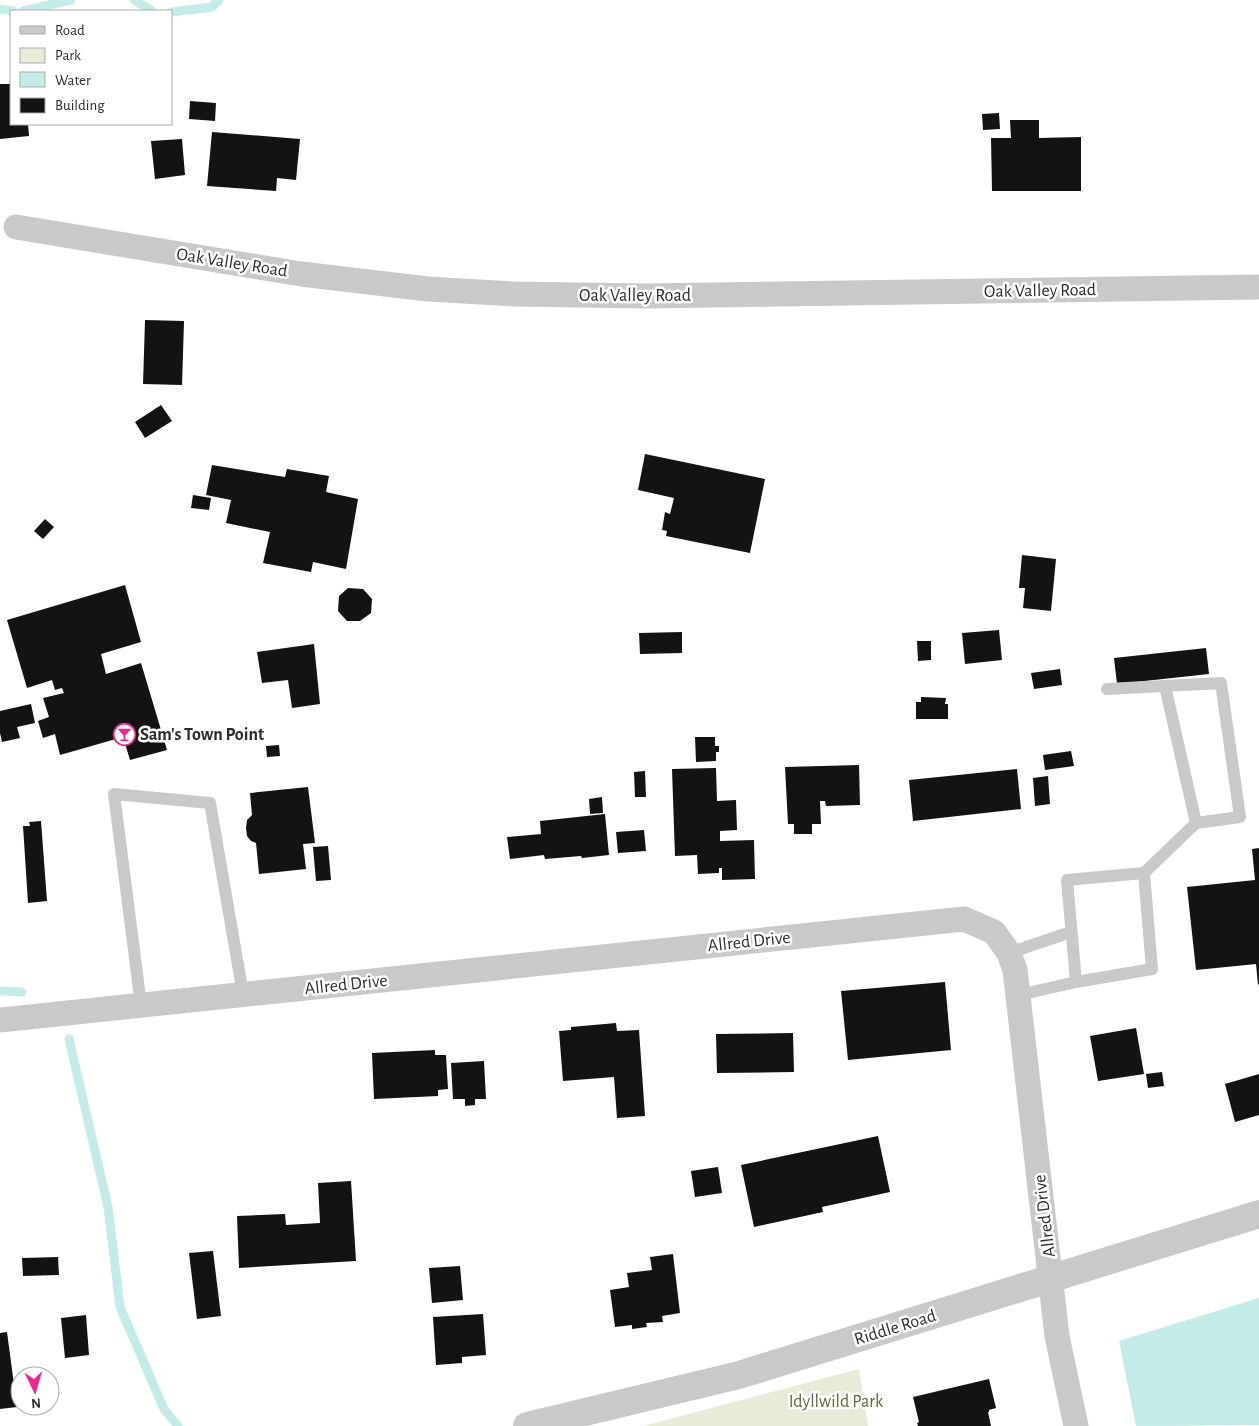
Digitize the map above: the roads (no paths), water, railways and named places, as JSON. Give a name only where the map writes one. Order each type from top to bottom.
[{"type":"street","name":"Oak Valley Road","points":[[16,227],[301,274],[428,289],[513,294],[644,296],[1259,287]]},
{"type":"street","name":"Allred Drive","points":[[0,1020],[964,919],[994,932],[1009,953],[1015,970],[1057,1336],[1076,1426]]},
{"type":"street","name":"Riddle Road","points":[[527,1426],[739,1375],[1259,1214]]},
{"type":"lane","points":[[1076,982],[1067,880],[1144,873],[1196,823],[1240,817],[1221,683],[1107,689]]},
{"type":"lane","points":[[1165,686],[1196,823]]},
{"type":"lane","points":[[140,1005],[114,794],[210,803],[243,994]]},
{"type":"lane","points":[[1019,995],[1076,982],[1152,969],[1144,873]]},
{"type":"lane","points":[[1009,953],[1071,932]]},
{"type":"water","points":[[1259,1298],[1259,1425],[1136,1426],[1119,1341]]},
{"type":"waterway","points":[[27,10],[71,0]]},
{"type":"waterway","points":[[134,0],[150,10]]},
{"type":"waterway","points":[[172,12],[212,7],[219,0]]},
{"type":"waterway","points":[[0,9],[10,11]]},
{"type":"waterway","points":[[0,991],[22,992]]},
{"type":"waterway","points":[[69,1039],[108,1207],[120,1307],[164,1409],[178,1426]]},
{"type":"place","name":"Sam's Town Point","points":[[124,734]]},
{"type":"park label","name":"Idyllwild Park","points":[[836,1401]]}]
